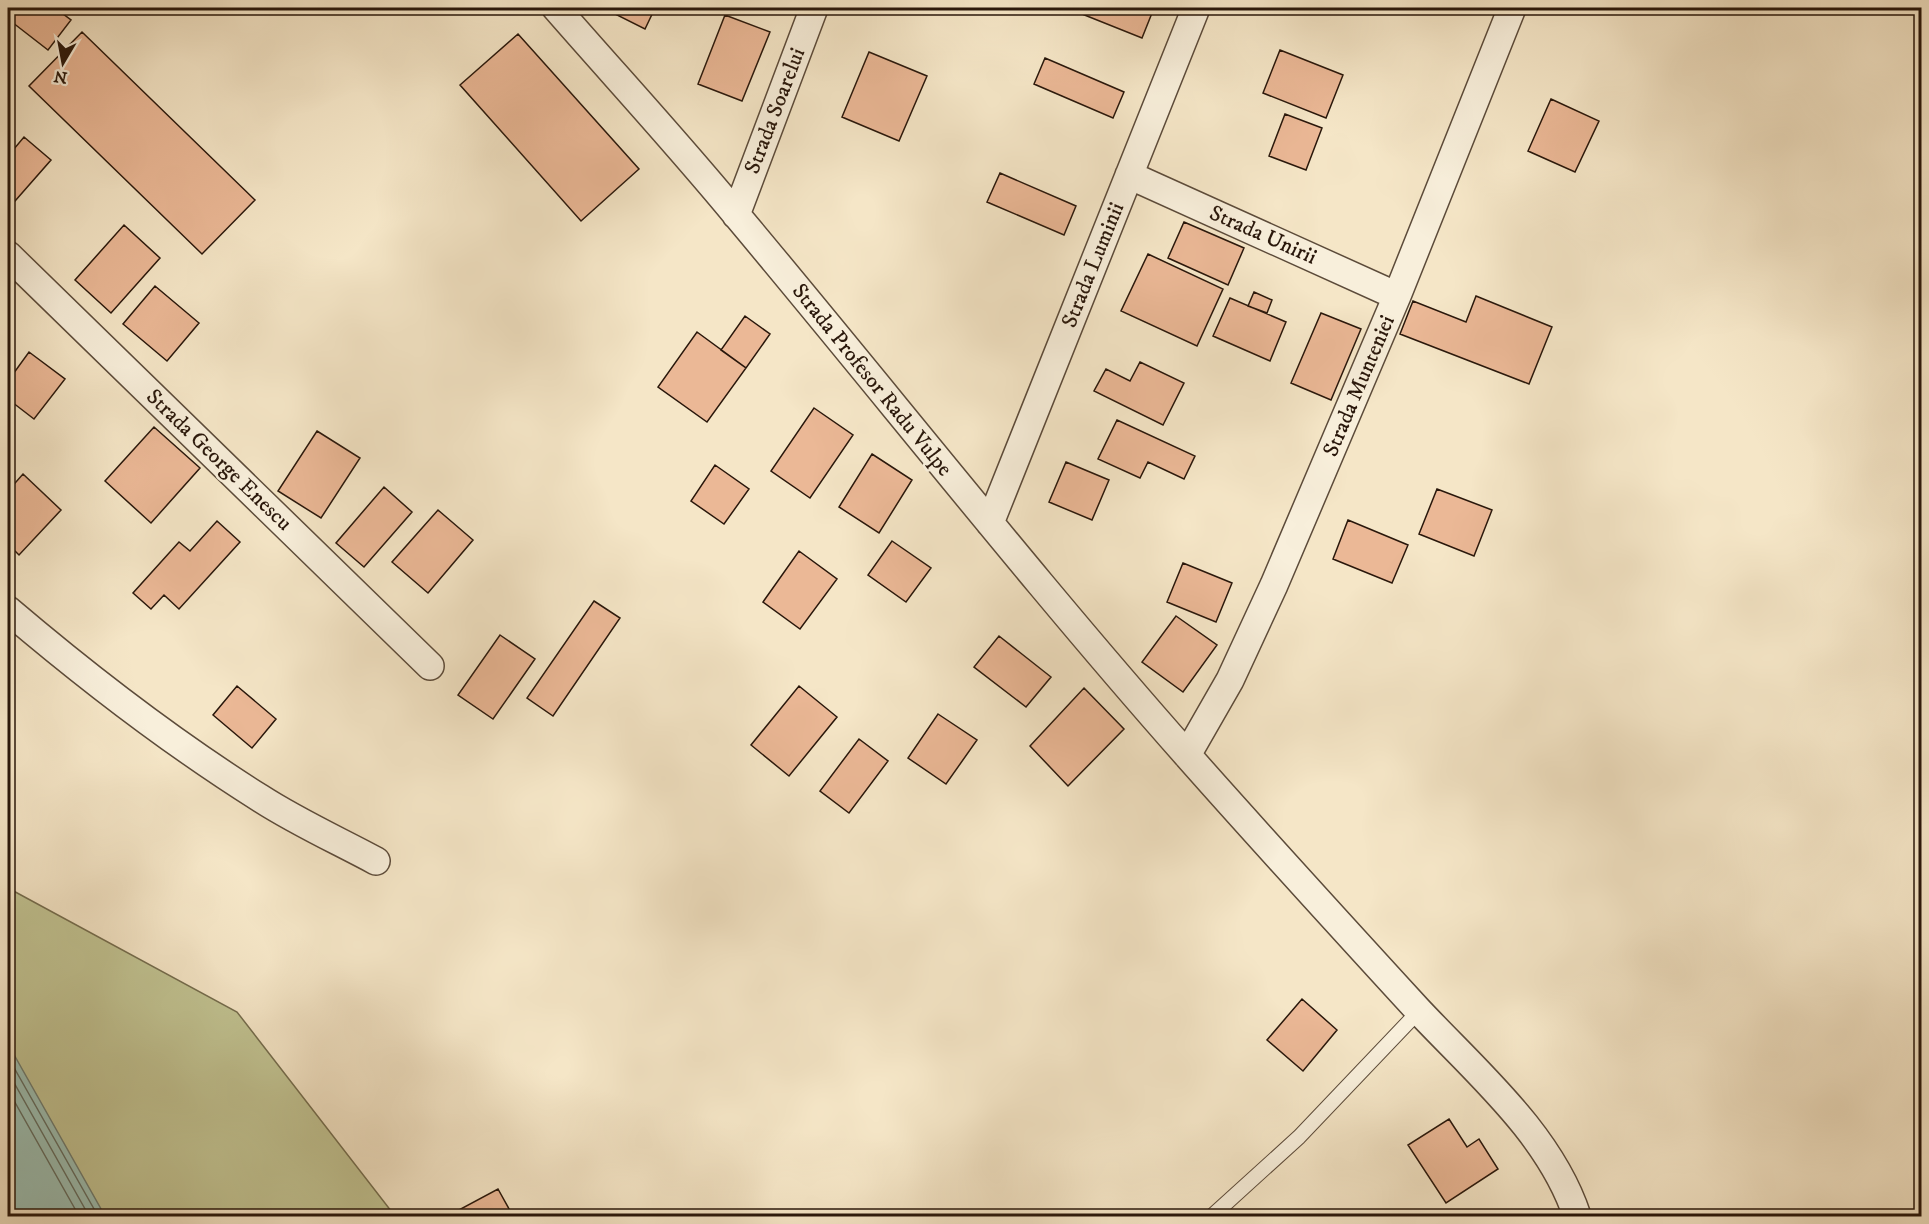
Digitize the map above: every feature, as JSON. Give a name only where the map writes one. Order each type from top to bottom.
[{"type":"street","name":"Strada Profesor Radu Vulpe","points":[[556,8],[736,215],[990,523],[1187,754],[1419,1011],[1496,1091],[1539,1145],[1571,1196],[1577,1216]]},
{"type":"street","name":"Strada Soarelui","points":[[736,215],[814,8]]},
{"type":"street","name":"Strada Luminii","points":[[990,523],[1196,8]]},
{"type":"street","name":"Strada Munteniei","points":[[1187,754],[1230,680],[1275,585],[1397,296],[1512,8]]},
{"type":"street","name":"Strada Unirii","points":[[1129,175],[1397,296]]},
{"type":"street","name":"Strada George Enescu","points":[[8,255],[430,666]]},
{"type":"street","points":[[8,610],[60,654],[179,745],[262,800],[376,861]]},
{"type":"lane","points":[[1212,1216],[1299,1137],[1419,1011]]},
{"type":"green space","points":[[8,888],[237,1012],[395,1216],[8,1216]]},
{"type":"water","points":[[8,1044],[105,1216],[8,1216]]},
{"type":"building","points":[[9,8],[55,8],[71,20],[48,50],[8,19]]},
{"type":"building","points":[[608,8],[655,8],[645,29],[607,10]]},
{"type":"building","points":[[1067,8],[1154,8],[1142,38]]},
{"type":"building","points":[[725,15],[770,32],[742,101],[698,84]]},
{"type":"building","points":[[82,32],[255,200],[202,254],[29,86]]},
{"type":"building","points":[[518,34],[639,169],[581,221],[460,85]]},
{"type":"building","points":[[1280,50],[1343,75],[1326,118],[1263,93]]},
{"type":"building","points":[[869,52],[927,76],[899,141],[842,117]]},
{"type":"building","points":[[1045,58],[1124,92],[1113,118],[1034,84]]},
{"type":"building","points":[[1551,99],[1599,121],[1575,172],[1528,151]]},
{"type":"building","points":[[1285,114],[1322,128],[1306,170],[1269,156]]},
{"type":"building","points":[[24,137],[51,160],[8,209],[8,156]]},
{"type":"building","points":[[1000,173],[1076,206],[1064,235],[987,202]]},
{"type":"building","points":[[1184,222],[1244,248],[1228,285],[1168,258]]},
{"type":"building","points":[[124,225],[160,258],[111,313],[75,280]]},
{"type":"building","points":[[1148,254],[1223,289],[1197,346],[1121,311]]},
{"type":"building","points":[[155,286],[199,323],[167,361],[123,324]]},
{"type":"building","points":[[1254,292],[1272,300],[1267,313],[1248,306]]},
{"type":"building","points":[[1476,296],[1552,327],[1529,384],[1400,334],[1413,301],[1466,322]]},
{"type":"building","points":[[1230,298],[1286,322],[1270,361],[1213,336]]},
{"type":"building","points":[[1321,313],[1361,329],[1331,400],[1291,383]]},
{"type":"building","points":[[745,316],[770,334],[746,368],[721,350]]},
{"type":"building","points":[[697,332],[746,368],[707,422],[658,387]]},
{"type":"building","points":[[29,352],[65,379],[34,419],[8,399],[8,381]]},
{"type":"building","points":[[1140,362],[1184,383],[1163,425],[1094,391],[1106,369],[1130,381]]},
{"type":"building","points":[[814,408],[853,435],[810,498],[771,471]]},
{"type":"building","points":[[1117,420],[1195,456],[1184,479],[1148,462],[1140,478],[1098,459]]},
{"type":"building","points":[[154,427],[200,468],[151,523],[105,481]]},
{"type":"building","points":[[317,431],[360,458],[321,518],[278,491]]},
{"type":"building","points":[[872,454],[912,480],[879,533],[839,507]]},
{"type":"building","points":[[1066,462],[1109,480],[1092,520],[1049,502]]},
{"type":"building","points":[[715,465],[749,489],[724,524],[691,501]]},
{"type":"building","points":[[23,474],[61,510],[19,555],[8,544],[8,491]]},
{"type":"building","points":[[384,487],[412,512],[364,567],[336,543]]},
{"type":"building","points":[[1437,489],[1492,510],[1474,556],[1419,534]]},
{"type":"building","points":[[438,510],[473,540],[428,593],[392,562]]},
{"type":"building","points":[[1348,520],[1408,545],[1392,583],[1333,559]]},
{"type":"building","points":[[217,521],[240,542],[179,609],[164,595],[151,609],[133,593],[179,542],[190,551]]},
{"type":"building","points":[[892,541],[931,568],[906,602],[868,575]]},
{"type":"building","points":[[799,551],[837,579],[800,629],[763,602]]},
{"type":"building","points":[[1183,563],[1232,583],[1216,622],[1167,602]]},
{"type":"building","points":[[594,601],[620,618],[553,716],[527,698]]},
{"type":"building","points":[[1176,616],[1217,645],[1183,692],[1142,662]]},
{"type":"building","points":[[500,635],[535,659],[493,719],[458,695]]},
{"type":"building","points":[[999,636],[1051,677],[1026,707],[974,667]]},
{"type":"building","points":[[237,686],[276,719],[252,748],[213,715]]},
{"type":"building","points":[[799,686],[837,717],[789,776],[751,745]]},
{"type":"building","points":[[1084,688],[1124,729],[1068,786],[1030,746]]},
{"type":"building","points":[[938,714],[977,740],[946,784],[908,758]]},
{"type":"building","points":[[859,739],[888,761],[849,813],[820,791]]},
{"type":"building","points":[[1302,999],[1337,1030],[1303,1071],[1267,1040]]},
{"type":"building","points":[[1449,1119],[1467,1147],[1479,1139],[1498,1169],[1446,1203],[1408,1145]]},
{"type":"building","points":[[498,1189],[513,1216],[457,1216],[455,1212]]}]
